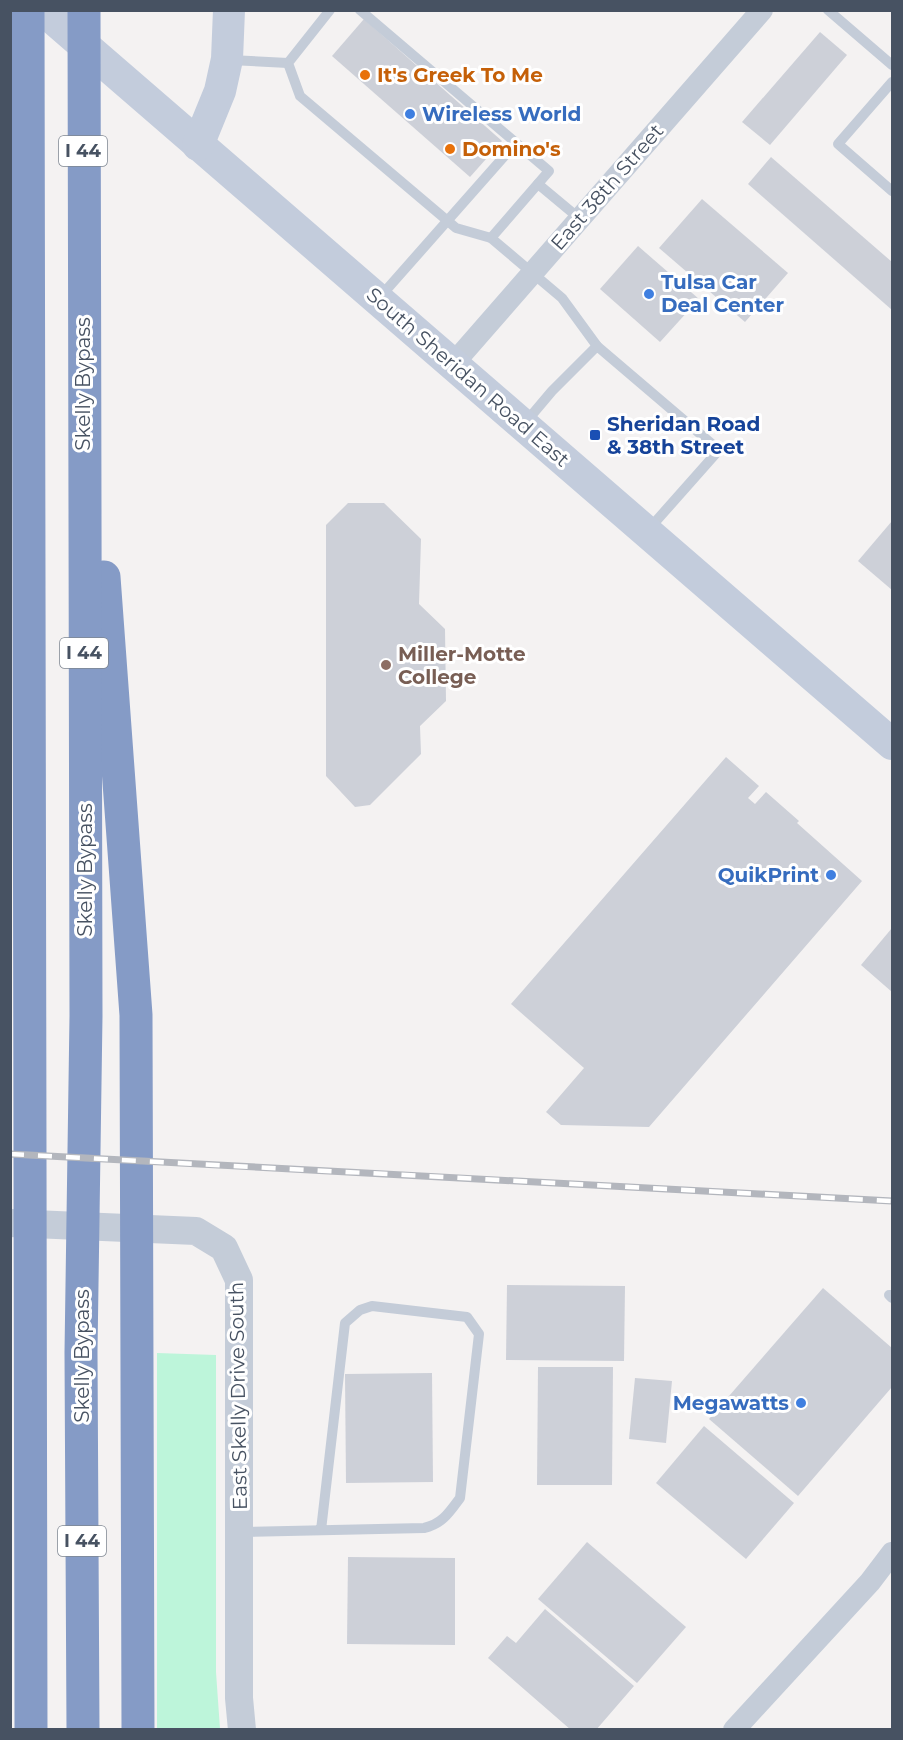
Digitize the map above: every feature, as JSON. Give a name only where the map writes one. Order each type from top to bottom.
[{"type":"highway","name":"I 44","points":[[28,10],[31,1730]]},
{"type":"highway","name":"Skelly Bypass","points":[[83,1730],[81,1352],[86,1016],[82,291],[84,10]]},
{"type":"highway","points":[[82,291],[136,1015],[138,1730]]},
{"type":"highway","points":[[10,1451],[31,1350]]},
{"type":"main road","name":"South Sheridan Road East","points":[[43,10],[892,744]]},
{"type":"main road","points":[[198,145],[220,91],[226,59],[229,10]]},
{"type":"street","name":"East 38th Street","points":[[453,364],[762,10]]},
{"type":"street","name":"East Skelly Drive South","points":[[10,1223],[196,1231],[224,1248],[239,1280],[239,1698],[242,1730]]},
{"type":"street","points":[[734,1730],[870,1582],[892,1553]]},
{"type":"lane","points":[[288,63],[330,10]]},
{"type":"lane","points":[[360,10],[549,171],[491,238]]},
{"type":"lane","points":[[828,10],[892,65]]},
{"type":"lane","points":[[226,59],[288,63]]},
{"type":"lane","points":[[288,63],[300,96],[456,228],[491,238],[562,298],[597,346],[719,450],[647,531]]},
{"type":"lane","points":[[892,82],[838,144],[892,191]]},
{"type":"lane","points":[[378,300],[446,219],[516,142]]},
{"type":"lane","points":[[538,184],[580,219]]},
{"type":"lane","points":[[523,426],[552,391],[597,346]]},
{"type":"lane","points":[[239,1532],[424,1528],[436,1525],[460,1498],[479,1334],[475,1325],[467,1317],[372,1306],[360,1310],[345,1323],[321,1530]]},
{"type":"green space","points":[[157,1353],[216,1355],[216,1672],[220,1729],[157,1729]]},
{"type":"building","points":[[364,19],[502,141],[470,177],[332,56]]},
{"type":"building","points":[[820,32],[847,55],[770,145],[742,122]]},
{"type":"building","points":[[771,157],[892,262],[892,310],[748,184]]},
{"type":"building","points":[[702,199],[788,273],[745,322],[659,248]]},
{"type":"building","name":"Tulsa Car Deal Center","points":[[638,246],[699,299],[660,342],[600,289]]},
{"type":"building","name":"Miller-Motte College","points":[[348,503],[384,503],[421,539],[419,604],[445,629],[446,701],[420,726],[421,754],[370,805],[355,807],[326,776],[326,525]]},
{"type":"building","points":[[892,521],[892,590],[858,561]]},
{"type":"building","points":[[726,757],[759,786],[748,798],[755,804],[766,792],[862,881],[649,1127],[561,1125],[546,1112],[584,1068],[511,1004]]},
{"type":"building","points":[[892,928],[892,992],[861,965]]},
{"type":"building","points":[[507,1285],[625,1286],[624,1361],[506,1360]]},
{"type":"building","name":"Megawatts","points":[[823,1288],[892,1348],[892,1387],[798,1496],[709,1419]]},
{"type":"building","points":[[538,1367],[613,1367],[612,1485],[537,1485]]},
{"type":"building","points":[[432,1373],[433,1482],[346,1483],[345,1374]]},
{"type":"building","points":[[635,1378],[672,1381],[666,1443],[629,1439]]},
{"type":"building","points":[[704,1426],[794,1503],[746,1559],[656,1483]]},
{"type":"building","points":[[587,1542],[686,1627],[637,1683],[538,1599]]},
{"type":"building","points":[[348,1557],[455,1558],[455,1645],[347,1644]]},
{"type":"building","points":[[545,1609],[634,1686],[596,1730],[571,1730],[488,1658],[507,1636],[516,1643]]},
{"type":"railway","points":[[10,1154],[892,1201]]},
{"type":"place","name":"It's Greek To Me","points":[[365,75]]},
{"type":"place","name":"Wireless World","points":[[410,114]]},
{"type":"place","name":"Domino's","points":[[450,149]]},
{"type":"place","name":"Tulsa Car Deal Center","points":[[649,294]]},
{"type":"place","name":"Sheridan Road & 38th Street","points":[[595,435]]},
{"type":"place","name":"Miller-Motte College","points":[[386,665]]},
{"type":"place","name":"QuikPrint","points":[[831,875]]},
{"type":"place","name":"Megawatts","points":[[801,1403]]}]
